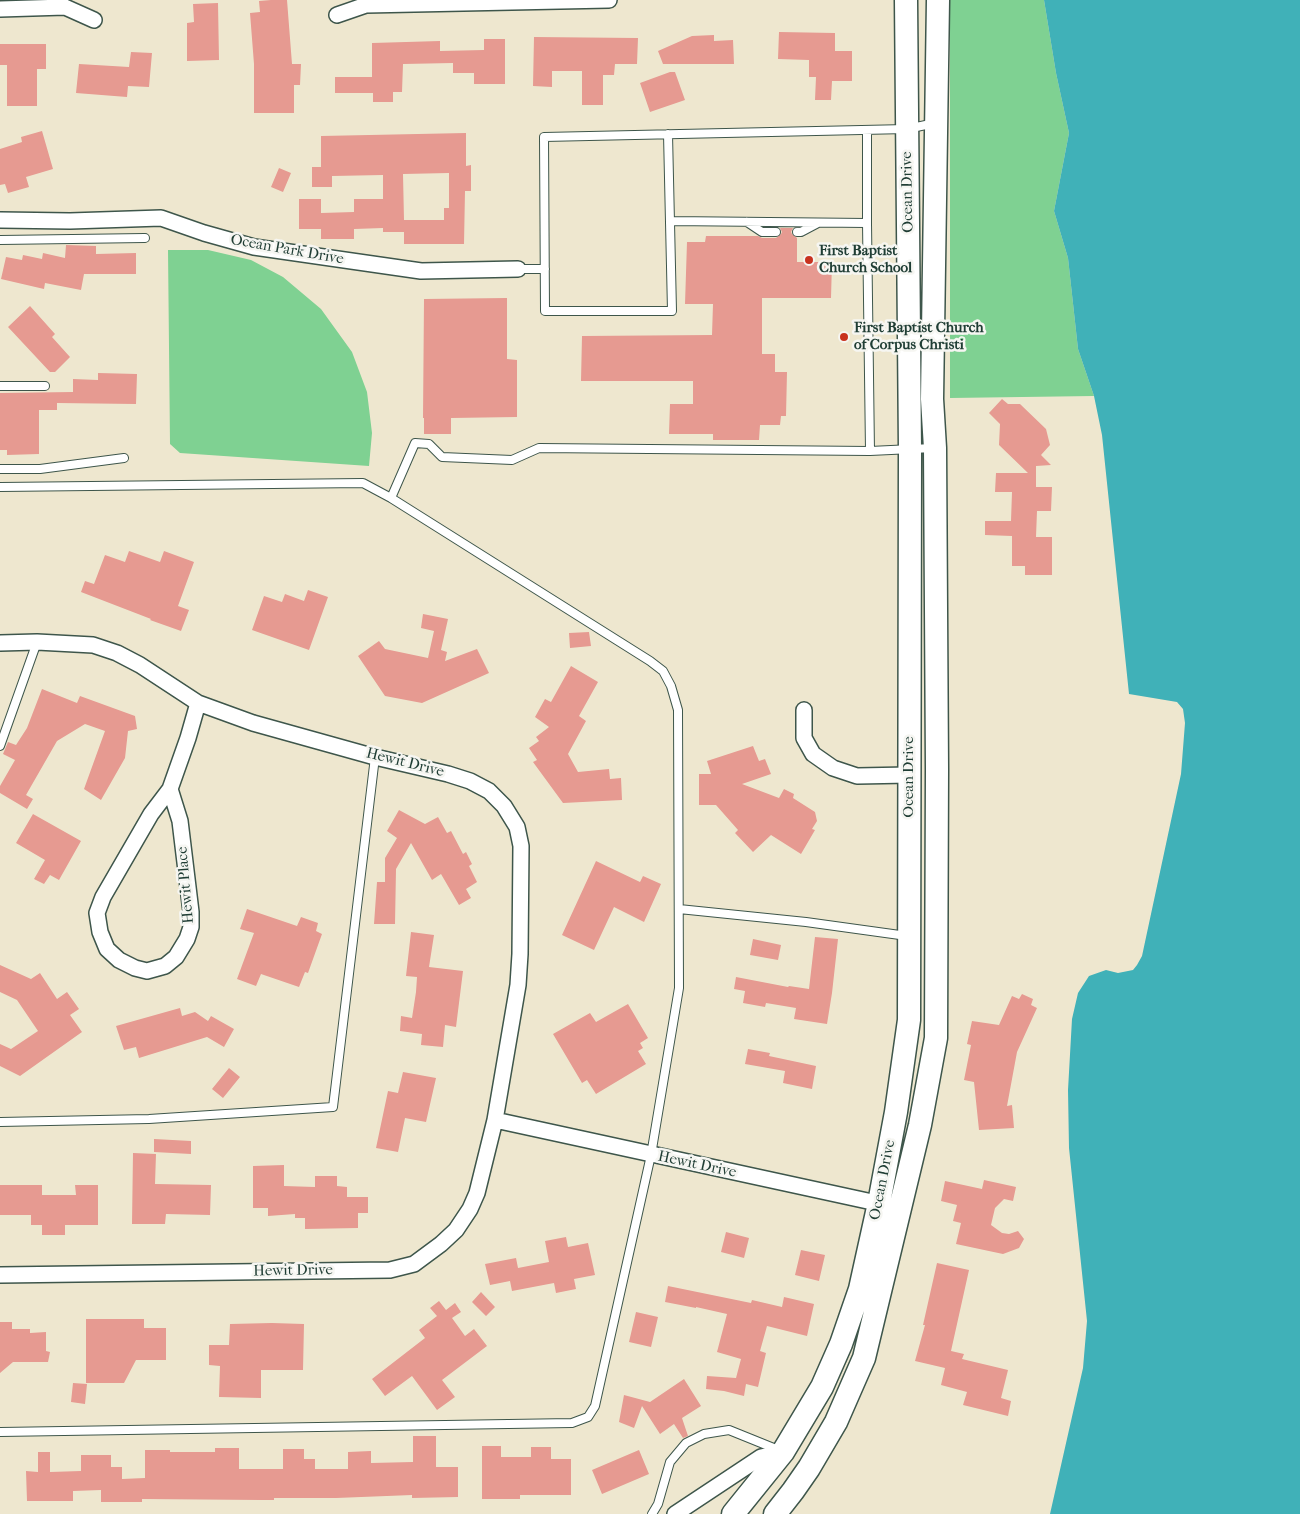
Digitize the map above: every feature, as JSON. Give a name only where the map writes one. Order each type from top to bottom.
[{"type":"main road","name":"Ocean Drive","points":[[733,1514],[783,1452],[822,1387],[841,1344],[860,1289],[896,1112],[909,1020],[910,450],[906,0]]},
{"type":"main road","name":"Ocean Drive","points":[[775,1514],[809,1468],[836,1422],[864,1358],[920,1125],[936,1038],[935,448],[932,399],[938,0]]},
{"type":"main road","points":[[783,1452],[809,1468]]},
{"type":"street","points":[[338,16],[366,5],[609,0]]},
{"type":"street","points":[[0,9],[65,7],[94,20]]},
{"type":"street","name":"Ocean Park Drive","points":[[0,220],[70,221],[161,218],[204,233],[254,247],[274,250],[422,271],[518,269]]},
{"type":"street","name":"Hewit Drive","points":[[0,643],[37,642],[93,645],[117,653],[140,665],[198,703],[253,723],[470,781],[488,791],[504,806],[516,827],[521,846],[519,977],[494,1120],[477,1193],[470,1209],[456,1230],[441,1244],[414,1264],[390,1270],[0,1275]]},
{"type":"street","name":"Hewit Place","points":[[170,789],[180,821],[191,912],[191,927],[187,939],[176,957],[164,966],[147,971],[135,968],[119,960],[107,949],[100,932],[97,913],[103,897],[151,814],[170,789],[198,703]]},
{"type":"street","points":[[804,710],[804,738],[813,754],[833,768],[857,776],[909,775]]},
{"type":"street","name":"Hewit Drive","points":[[494,1120],[900,1209]]},
{"type":"street","points":[[675,1514],[761,1457],[783,1452]]},
{"type":"lane","points":[[668,134],[672,311],[546,311],[544,137],[668,134],[907,129],[937,122]]},
{"type":"lane","points":[[867,130],[870,451]]},
{"type":"lane","points":[[670,221],[867,223]]},
{"type":"lane","points":[[748,222],[762,232],[776,232]]},
{"type":"lane","points":[[797,232],[801,232],[818,222]]},
{"type":"lane","points":[[0,240],[145,238]]},
{"type":"lane","points":[[518,269],[545,269]]},
{"type":"lane","points":[[0,386],[45,386]]},
{"type":"lane","points":[[391,498],[415,443],[429,444],[442,457],[512,460],[539,448],[870,451],[935,448]]},
{"type":"lane","points":[[0,469],[40,469],[124,458]]},
{"type":"lane","points":[[0,487],[362,484],[391,498],[663,671],[671,686],[678,710],[679,909],[679,988],[651,1155],[595,1406],[588,1417],[572,1423],[0,1432]]},
{"type":"lane","points":[[0,746],[37,642]]},
{"type":"lane","points":[[0,1122],[149,1119],[332,1107],[375,757]]},
{"type":"lane","points":[[679,909],[806,922],[909,936]]},
{"type":"lane","points":[[652,1514],[658,1504],[670,1462],[686,1443],[704,1434],[729,1430],[783,1452]]},
{"type":"green space","points":[[950,0],[1044,0],[1056,73],[1069,133],[1054,211],[1068,258],[1078,349],[1094,396],[950,398]]},
{"type":"green space","points":[[168,250],[208,250],[251,260],[283,277],[321,309],[352,352],[367,392],[372,433],[369,466],[180,453],[170,444]]},
{"type":"water","points":[[1044,0],[1300,0],[1300,1514],[1050,1514],[1083,1368],[1087,1321],[1069,1148],[1068,1090],[1072,1019],[1078,993],[1089,976],[1106,970],[1118,973],[1133,970],[1142,956],[1181,774],[1185,723],[1183,709],[1177,702],[1129,694],[1102,435],[1094,396],[1078,349],[1068,258],[1054,211],[1069,133],[1056,73]]},
{"type":"building","points":[[287,0],[292,64],[301,64],[300,85],[294,85],[294,113],[254,113],[254,64],[250,13],[260,12],[259,1]]},
{"type":"building","points":[[218,3],[219,60],[187,61],[187,23],[194,22],[193,4]]},
{"type":"building","points":[[779,32],[835,33],[835,51],[852,51],[852,81],[832,81],[831,100],[815,100],[816,77],[809,77],[809,60],[778,59]]},
{"type":"building","points":[[714,35],[714,41],[733,40],[734,64],[663,64],[658,51],[692,36]]},
{"type":"building","points":[[534,37],[638,38],[637,64],[615,64],[614,75],[603,75],[603,105],[582,105],[582,71],[552,71],[552,87],[533,86]]},
{"type":"building","points":[[484,39],[505,39],[505,84],[474,84],[474,73],[453,73],[453,63],[403,64],[402,92],[393,92],[393,102],[373,102],[373,93],[335,93],[335,77],[372,77],[372,43],[440,41],[440,51],[484,50]]},
{"type":"building","points":[[0,44],[46,44],[46,69],[37,69],[37,106],[7,106],[7,65],[0,65]]},
{"type":"building","points":[[131,52],[152,53],[149,87],[128,86],[127,97],[76,93],[79,64],[129,67]]},
{"type":"building","points":[[675,72],[685,100],[650,112],[640,83]]},
{"type":"building","points":[[42,131],[53,169],[26,177],[29,187],[8,193],[5,184],[0,185],[0,149],[22,142],[21,137]]},
{"type":"building","points":[[466,133],[466,166],[471,165],[471,191],[465,191],[464,244],[404,244],[404,232],[383,232],[383,228],[354,229],[354,239],[321,239],[321,229],[299,229],[299,199],[321,199],[321,213],[354,212],[354,199],[383,199],[383,175],[332,176],[332,187],[312,187],[312,167],[321,167],[321,136]],"holes":[[[449,173],[449,208],[444,208],[444,220],[404,220],[403,174]]]},
{"type":"building","points":[[279,168],[291,173],[283,192],[271,187]]},
{"type":"building","points":[[780,228],[793,228],[791,232],[797,238],[797,262],[832,262],[831,298],[762,298],[762,354],[775,354],[775,372],[787,372],[786,416],[781,416],[780,425],[760,425],[759,440],[713,440],[713,434],[669,434],[670,404],[693,404],[693,381],[581,381],[582,336],[712,335],[713,304],[685,304],[687,242],[705,242],[706,236],[776,238],[782,232]]},
{"type":"building","points":[[66,245],[96,246],[96,254],[136,253],[136,274],[84,274],[81,290],[45,283],[44,289],[1,279],[6,257],[22,260],[23,255],[42,259],[43,253],[65,258]]},
{"type":"building","points":[[507,298],[507,359],[517,360],[517,417],[451,418],[451,434],[424,434],[424,299]]},
{"type":"building","points":[[30,306],[55,334],[52,337],[70,357],[55,372],[50,372],[8,327]]},
{"type":"building","points":[[98,373],[137,374],[136,404],[57,403],[57,410],[39,410],[39,454],[7,455],[7,450],[0,450],[0,393],[73,392],[73,379],[98,380]]},
{"type":"building","points":[[1002,399],[1008,404],[1020,404],[1046,429],[1050,445],[1041,455],[1051,465],[1036,466],[1036,487],[1052,487],[1051,511],[1037,511],[1036,537],[1052,537],[1052,575],[1025,575],[1025,566],[1012,566],[1012,536],[985,535],[985,521],[1011,521],[1012,492],[995,492],[996,473],[1028,473],[999,445],[1000,424],[989,413]]},
{"type":"building","points":[[129,551],[160,562],[164,551],[194,562],[178,606],[189,610],[181,631],[81,592],[85,581],[94,584],[105,555],[125,562]]},
{"type":"building","points":[[308,590],[328,597],[309,650],[252,630],[264,596],[282,602],[285,594],[304,601]]},
{"type":"building","points":[[423,614],[448,619],[441,650],[447,652],[445,661],[477,649],[489,673],[422,703],[385,696],[358,656],[379,641],[385,649],[428,658],[434,631],[421,628]]},
{"type":"building","points":[[589,632],[591,646],[570,648],[569,633]]},
{"type":"building","points":[[571,666],[598,682],[579,716],[586,721],[568,754],[578,772],[609,769],[610,779],[621,778],[622,800],[563,803],[533,762],[537,760],[529,748],[539,741],[536,737],[549,727],[535,717],[545,699],[551,702]]},
{"type":"building","points":[[42,689],[77,703],[80,696],[135,716],[137,729],[128,731],[125,758],[101,800],[84,789],[105,731],[85,724],[57,741],[26,795],[33,799],[27,809],[0,793],[0,786],[15,760],[3,754],[8,742],[16,745],[27,728]]},
{"type":"building","points":[[753,746],[759,761],[765,759],[771,774],[742,784],[779,798],[784,789],[794,794],[793,798],[815,812],[817,821],[812,829],[815,830],[801,854],[771,835],[753,852],[735,833],[738,830],[716,805],[699,805],[699,774],[711,774],[707,761]]},
{"type":"building","points":[[399,810],[425,824],[438,817],[447,833],[451,831],[463,854],[466,852],[472,864],[469,866],[477,882],[466,889],[471,898],[459,905],[441,874],[432,880],[411,843],[396,869],[395,924],[374,924],[377,882],[385,882],[385,858],[397,838],[387,831]]},
{"type":"building","points":[[33,814],[81,841],[59,880],[50,875],[44,884],[34,879],[45,860],[16,843]]},
{"type":"building","points":[[596,861],[640,882],[643,876],[661,884],[644,922],[614,907],[594,950],[562,935]]},
{"type":"building","points":[[247,909],[297,926],[301,917],[318,923],[316,931],[322,934],[308,973],[305,972],[299,987],[261,974],[256,986],[237,979],[254,933],[240,929]]},
{"type":"building","points":[[411,932],[434,935],[429,967],[463,971],[456,1027],[445,1025],[443,1047],[421,1045],[422,1034],[400,1031],[401,1016],[412,1018],[416,992],[417,977],[406,976]]},
{"type":"building","points":[[815,937],[838,939],[827,1024],[794,1019],[796,1008],[766,1003],[765,1007],[743,1003],[745,991],[734,989],[736,977],[809,989]]},
{"type":"building","points":[[753,939],[781,945],[778,960],[750,955]]},
{"type":"building","points":[[0,965],[31,979],[40,973],[57,999],[67,992],[79,1009],[70,1015],[82,1032],[20,1076],[0,1066],[0,1044],[11,1049],[38,1031],[17,1000],[0,992]]},
{"type":"building","points":[[1022,994],[1033,999],[1031,1005],[1037,1008],[1017,1052],[1007,1106],[1012,1105],[1014,1128],[979,1130],[974,1082],[964,1080],[971,1045],[967,1044],[972,1021],[999,1025],[1012,996],[1019,999]]},
{"type":"building","points":[[628,1004],[648,1038],[640,1043],[643,1048],[638,1051],[646,1064],[596,1094],[587,1080],[582,1083],[553,1034],[590,1013],[596,1022]]},
{"type":"building","points":[[180,1008],[182,1016],[195,1012],[208,1021],[211,1016],[234,1029],[224,1047],[207,1037],[139,1058],[136,1047],[124,1050],[116,1026]]},
{"type":"building","points":[[748,1049],[770,1053],[769,1056],[816,1066],[812,1089],[783,1083],[785,1071],[745,1064]]},
{"type":"building","points":[[229,1068],[240,1077],[223,1098],[212,1089]]},
{"type":"building","points":[[403,1072],[436,1078],[426,1122],[405,1118],[398,1152],[376,1148],[388,1091],[398,1093]]},
{"type":"building","points":[[154,1139],[191,1141],[191,1154],[154,1152]]},
{"type":"building","points":[[133,1153],[156,1154],[155,1184],[211,1185],[210,1215],[166,1214],[165,1224],[132,1224]]},
{"type":"building","points":[[284,1165],[284,1186],[315,1187],[315,1176],[337,1176],[337,1186],[347,1187],[347,1197],[368,1197],[368,1213],[358,1213],[358,1228],[305,1229],[305,1218],[295,1218],[295,1214],[268,1216],[268,1208],[253,1208],[253,1166]]},
{"type":"building","points":[[984,1180],[1016,1187],[1013,1201],[1004,1199],[995,1208],[991,1225],[1002,1233],[1009,1234],[1018,1231],[1024,1239],[1019,1248],[1003,1254],[956,1244],[961,1223],[953,1221],[957,1205],[941,1201],[945,1181],[982,1189]]},
{"type":"building","points":[[0,1185],[42,1185],[42,1195],[76,1195],[75,1185],[98,1185],[98,1225],[65,1225],[65,1235],[42,1235],[42,1225],[31,1225],[31,1215],[0,1215]]},
{"type":"building","points":[[726,1232],[749,1238],[744,1258],[721,1252]]},
{"type":"building","points":[[566,1237],[568,1247],[588,1243],[595,1275],[574,1279],[576,1289],[556,1293],[554,1283],[512,1291],[510,1281],[490,1285],[485,1264],[516,1258],[518,1268],[549,1262],[545,1241]]},
{"type":"building","points":[[801,1250],[825,1255],[819,1281],[795,1275]]},
{"type":"building","points":[[937,1263],[969,1270],[951,1351],[964,1354],[962,1359],[1008,1370],[1001,1398],[1011,1401],[1008,1416],[963,1405],[967,1392],[941,1385],[945,1368],[915,1361],[925,1325],[923,1325]]},
{"type":"building","points":[[668,1286],[751,1303],[752,1300],[782,1307],[784,1297],[814,1304],[807,1336],[767,1326],[760,1351],[766,1353],[758,1387],[746,1384],[744,1396],[706,1389],[707,1376],[736,1378],[741,1359],[717,1352],[727,1314],[665,1302]]},
{"type":"building","points":[[481,1292],[495,1307],[486,1316],[472,1302]]},
{"type":"building","points":[[439,1301],[446,1310],[455,1303],[461,1312],[452,1318],[465,1336],[474,1329],[487,1346],[442,1380],[455,1397],[437,1410],[412,1376],[385,1396],[372,1379],[425,1338],[419,1330],[437,1316],[430,1308]]},
{"type":"building","points":[[636,1312],[658,1317],[651,1347],[629,1342]]},
{"type":"building","points":[[86,1319],[144,1319],[144,1328],[166,1328],[166,1360],[136,1360],[124,1383],[86,1383]]},
{"type":"building","points":[[0,1322],[12,1322],[12,1329],[30,1329],[30,1333],[46,1332],[46,1351],[50,1352],[48,1362],[13,1362],[0,1373]]},
{"type":"building","points":[[230,1324],[304,1324],[303,1370],[261,1370],[261,1398],[219,1397],[220,1366],[209,1365],[209,1345],[229,1345]]},
{"type":"building","points":[[684,1379],[701,1406],[682,1418],[688,1436],[683,1438],[674,1424],[660,1434],[642,1406],[634,1428],[619,1422],[624,1395],[650,1402]]},
{"type":"building","points":[[73,1383],[87,1384],[85,1404],[71,1402]]},
{"type":"building","points":[[413,1436],[436,1436],[436,1467],[458,1467],[458,1497],[412,1498],[412,1495],[274,1498],[274,1500],[142,1499],[142,1502],[101,1502],[101,1490],[73,1491],[73,1501],[27,1501],[26,1471],[38,1472],[38,1452],[50,1452],[50,1472],[81,1471],[81,1455],[111,1455],[111,1467],[122,1467],[122,1479],[145,1478],[145,1450],[215,1452],[215,1448],[239,1448],[239,1469],[283,1469],[283,1449],[304,1449],[304,1459],[315,1459],[315,1469],[348,1469],[348,1452],[371,1451],[371,1463],[413,1462]]},
{"type":"building","points":[[482,1446],[501,1446],[501,1457],[531,1457],[531,1447],[551,1447],[551,1459],[571,1459],[571,1495],[520,1495],[520,1499],[482,1499]]},
{"type":"building","points":[[639,1450],[649,1474],[602,1494],[592,1470]]},
{"type":"place","name":"First Baptist Church School","points":[[809,260]]},
{"type":"place","name":"First Baptist Church of Corpus Christi","points":[[844,337]]}]
